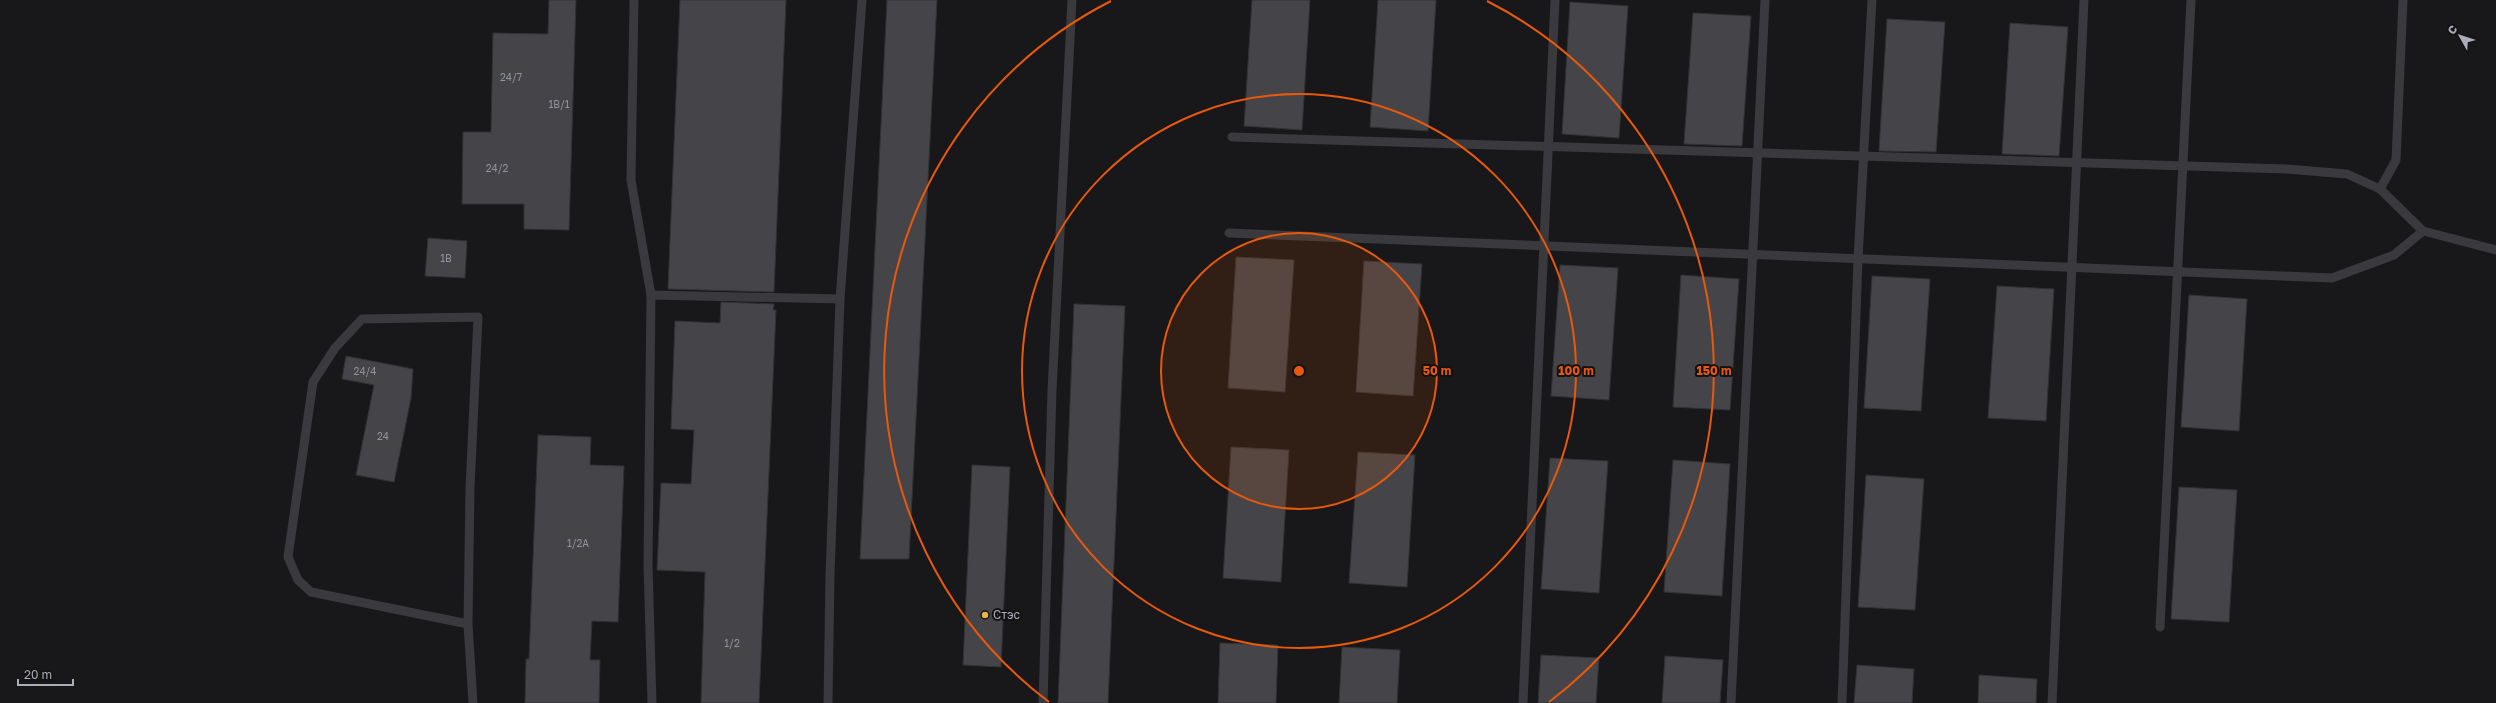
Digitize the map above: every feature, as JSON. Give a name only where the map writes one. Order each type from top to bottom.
[{"type":"lane","points":[[634,0],[631,180],[651,295],[648,565],[652,703]]},
{"type":"lane","points":[[828,703],[830,575],[840,299],[862,0]]},
{"type":"lane","points":[[1043,703],[1052,390],[1072,0]]},
{"type":"lane","points":[[1523,703],[1555,0]]},
{"type":"lane","points":[[1731,703],[1765,0]]},
{"type":"lane","points":[[1842,703],[1858,259],[1872,0]]},
{"type":"lane","points":[[2052,703],[2084,0]]},
{"type":"lane","points":[[2160,627],[2191,0]]},
{"type":"lane","points":[[2380,189],[2396,160],[2403,0]]},
{"type":"lane","points":[[1232,137],[2287,169],[2347,174],[2380,189],[2423,231],[2496,250]]},
{"type":"lane","points":[[1229,233],[2332,278],[2394,255],[2423,231]]},
{"type":"lane","points":[[651,295],[840,299]]},
{"type":"lane","points":[[468,624],[311,592],[298,580],[288,557],[313,382],[335,348],[362,319],[478,317],[470,488],[468,624],[472,703]]},
{"type":"building","points":[[549,0],[576,0],[569,230],[524,229],[524,204],[462,204],[463,132],[491,132],[493,33],[548,34]]},
{"type":"building","points":[[680,0],[786,0],[774,292],[668,289]]},
{"type":"building","points":[[887,0],[937,0],[909,559],[860,559]]},
{"type":"building","points":[[1252,0],[1310,0],[1302,130],[1244,126]]},
{"type":"building","points":[[1378,0],[1436,0],[1428,131],[1370,127]]},
{"type":"building","points":[[1570,2],[1628,6],[1619,138],[1562,134]]},
{"type":"building","points":[[1693,13],[1751,16],[1742,146],[1684,144]]},
{"type":"building","points":[[1887,19],[1945,22],[1936,152],[1879,151]]},
{"type":"building","points":[[2010,23],[2068,27],[2059,156],[2002,154]]},
{"type":"building","points":[[428,238],[467,241],[465,278],[425,276]]},
{"type":"building","points":[[1236,257],[1294,260],[1285,392],[1228,388]]},
{"type":"building","points":[[1364,261],[1422,264],[1413,396],[1356,392]]},
{"type":"building","points":[[1560,265],[1618,268],[1609,400],[1551,396]]},
{"type":"building","points":[[1681,275],[1739,279],[1730,410],[1673,407]]},
{"type":"building","points":[[1872,276],[1930,279],[1921,411],[1864,408]]},
{"type":"building","points":[[1997,286],[2054,289],[2046,421],[1988,418]]},
{"type":"building","points":[[2189,295],[2247,299],[2239,431],[2181,427]]},
{"type":"building","points":[[721,302],[774,304],[773,310],[776,310],[759,703],[701,703],[705,572],[657,570],[661,483],[691,484],[694,430],[671,429],[675,321],[720,323]]},
{"type":"building","points":[[1074,304],[1125,306],[1108,703],[1058,703]]},
{"type":"building","points":[[346,356],[413,369],[411,398],[394,482],[356,475],[374,385],[342,379]]},
{"type":"building","points":[[538,435],[591,437],[590,465],[624,466],[618,622],[592,621],[590,660],[600,660],[599,703],[525,703],[526,659],[529,659]]},
{"type":"building","points":[[1231,447],[1289,450],[1281,582],[1223,578]]},
{"type":"building","points":[[1358,452],[1415,455],[1407,587],[1349,583]]},
{"type":"building","points":[[1550,458],[1608,461],[1599,593],[1541,589]]},
{"type":"building","points":[[1673,460],[1730,464],[1722,596],[1664,592]]},
{"type":"building","points":[[972,465],[1010,467],[1001,667],[963,665]]},
{"type":"building","points":[[1866,475],[1924,479],[1915,610],[1858,607]]},
{"type":"building","points":[[2179,487],[2237,490],[2229,622],[2171,619]]},
{"type":"building","points":[[1220,643],[1278,645],[1276,703],[1218,703]]},
{"type":"building","points":[[1342,647],[1400,650],[1397,703],[1339,703]]},
{"type":"building","points":[[1541,655],[1599,658],[1596,703],[1538,703]]},
{"type":"building","points":[[1665,656],[1723,660],[1720,703],[1662,703]]},
{"type":"building","points":[[1857,665],[1914,669],[1912,703],[1854,703]]},
{"type":"building","points":[[1979,675],[2037,679],[2036,703],[1978,703]]},
{"type":"place","name":"Стэс","points":[[985,615]]}]
